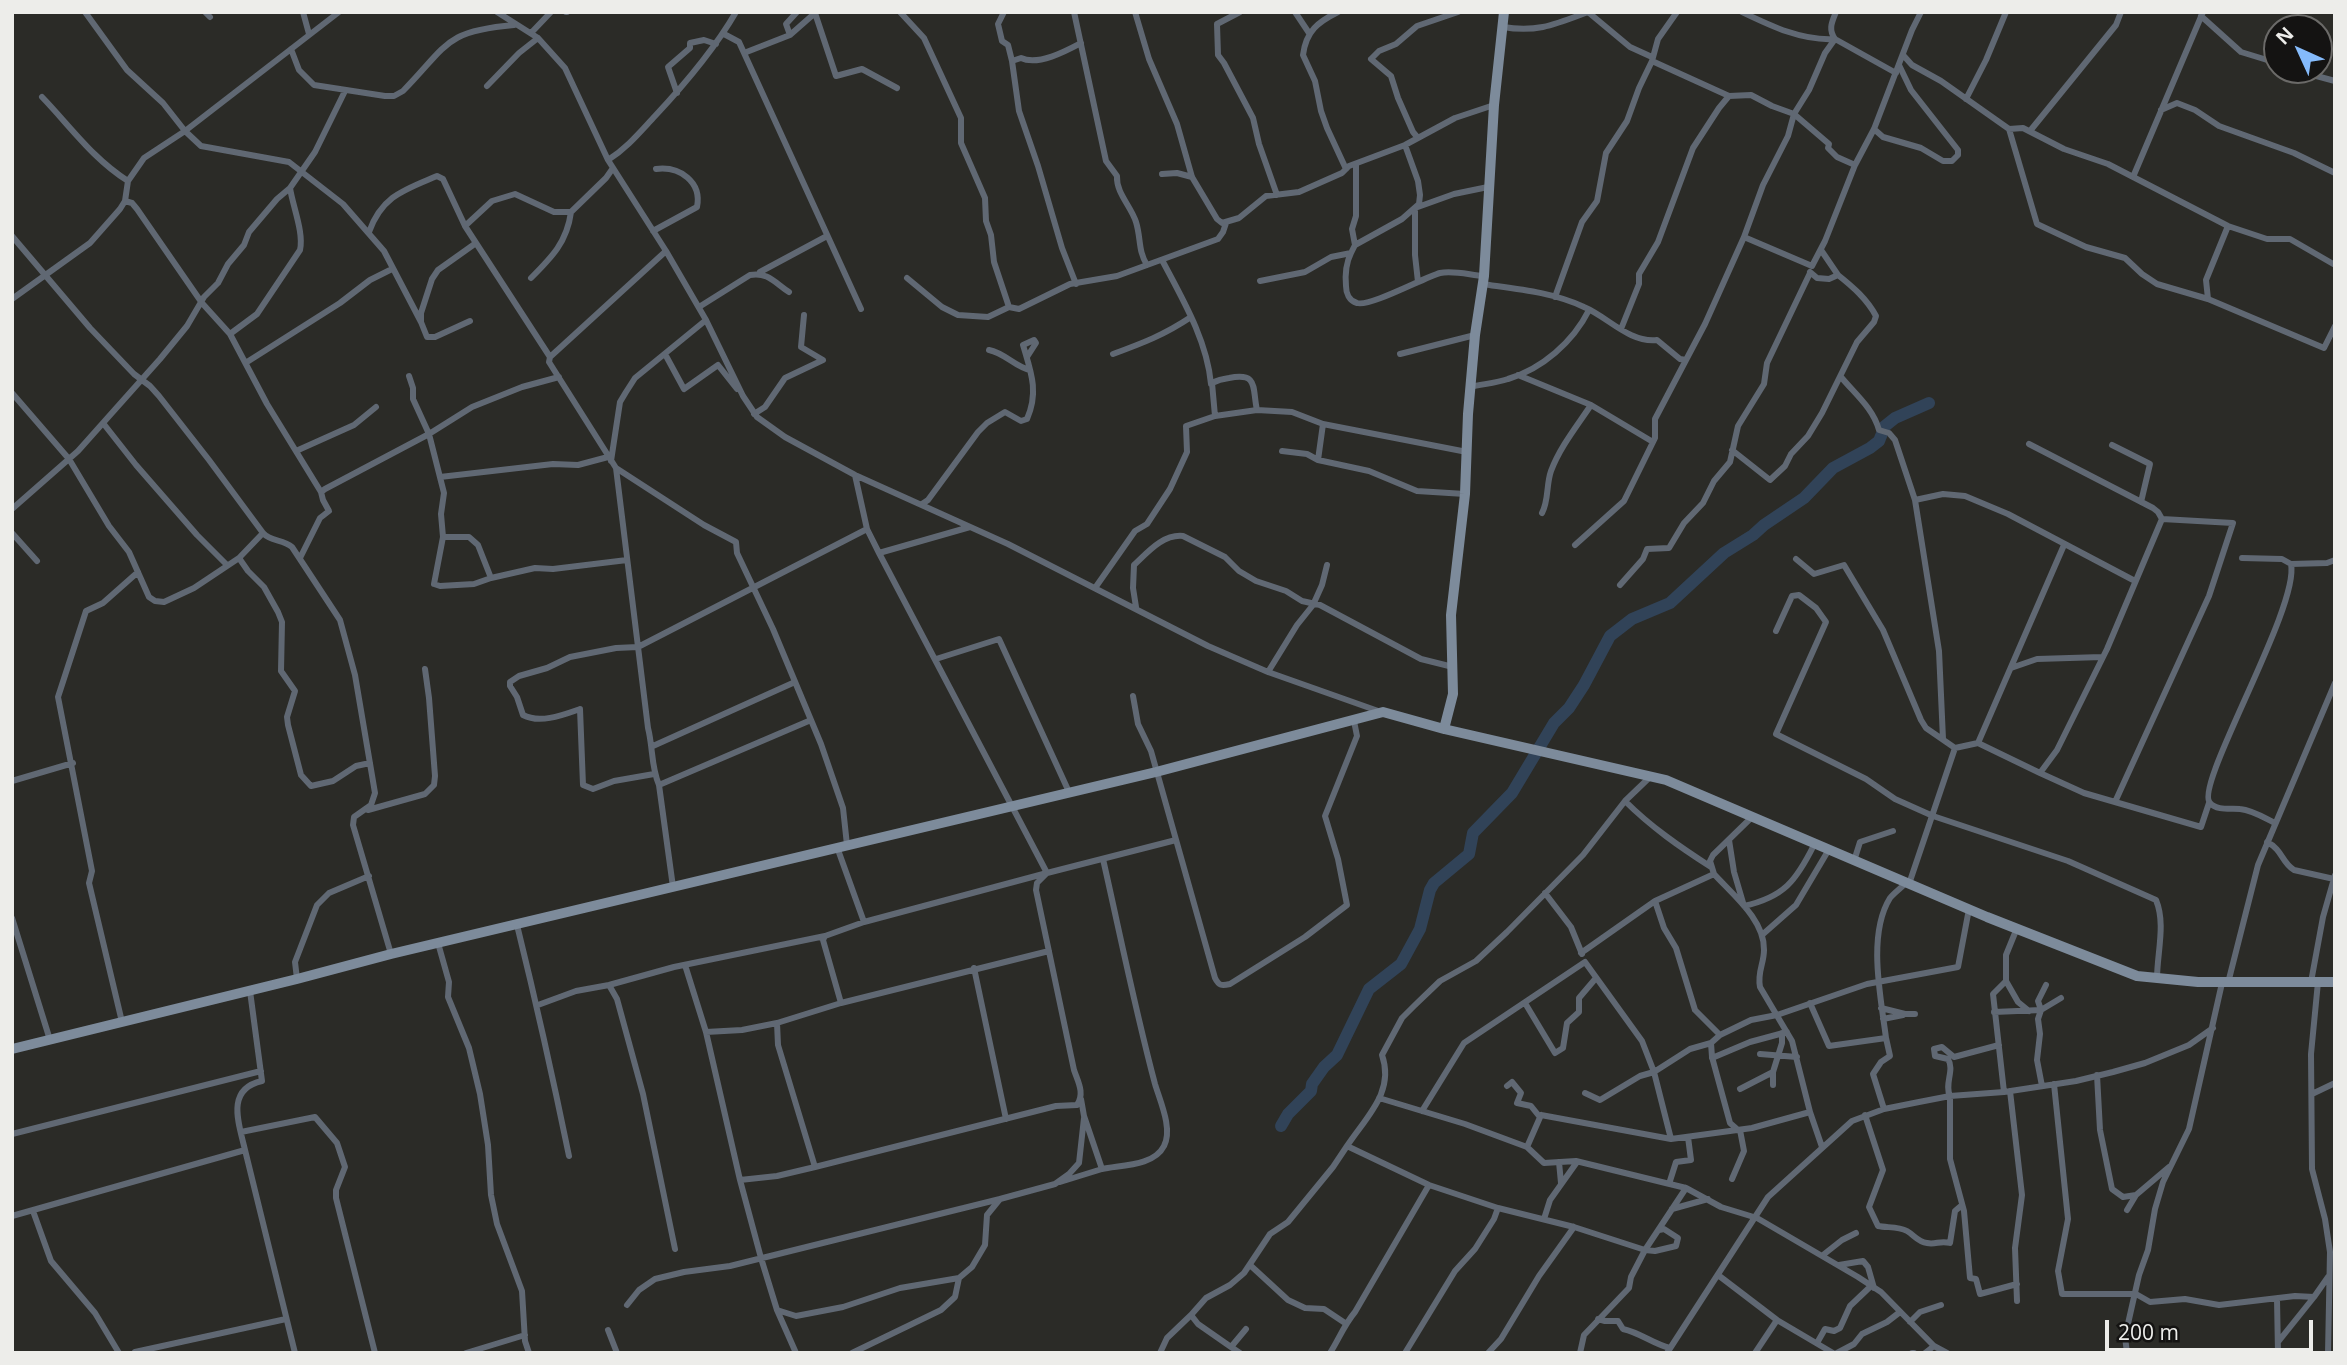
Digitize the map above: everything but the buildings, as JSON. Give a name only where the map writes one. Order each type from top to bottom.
[{"type":"street","points":[[85,12],[127,69],[163,103],[201,146],[289,162],[343,204],[384,251],[427,337],[435,337],[470,321]]},
{"type":"street","points":[[303,12],[309,34]]},
{"type":"street","points":[[497,12],[538,38],[565,68],[608,160],[699,307],[754,414],[785,437],[855,475],[1009,544],[1208,646],[1268,672],[1382,712],[1444,729],[1666,780],[1907,884],[2128,972],[2157,979],[2225,983],[2335,982]]},
{"type":"street","points":[[531,33],[551,12]]},
{"type":"street","points":[[608,160],[623,150],[677,93],[716,44],[736,12]]},
{"type":"street","points":[[790,35],[786,24],[797,12]]},
{"type":"street","points":[[900,12],[924,38],[961,118],[961,144],[985,198],[986,221],[991,235],[994,262],[1009,307]]},
{"type":"street","points":[[1004,12],[998,24],[1002,41],[1008,45],[1012,61],[1018,111],[1076,284]]},
{"type":"street","points":[[1074,12],[1106,162],[1117,176],[1116,184],[1136,221],[1140,254],[1147,265]]},
{"type":"street","points":[[1135,12],[1149,59],[1177,124],[1192,177],[1217,219],[1226,223],[1239,218],[1260,199],[1298,192],[1356,164],[1405,145],[1455,118],[1494,106]]},
{"type":"street","points":[[1240,12],[1217,24],[1218,55],[1253,118],[1277,195]]},
{"type":"street","points":[[1295,12],[1309,33]]},
{"type":"street","points":[[1338,12],[1319,21],[1309,33],[1303,55],[1315,81],[1327,128],[1346,169]]},
{"type":"street","points":[[1418,138],[1398,98],[1391,76],[1371,59],[1379,51],[1396,44],[1417,26],[1458,12]]},
{"type":"street","points":[[1444,729],[1452,701],[1451,615],[1465,494],[1470,387],[1483,280],[1494,106],[1504,12]]},
{"type":"street","points":[[1503,27],[1522,31],[1538,29],[1588,12],[1630,47],[1652,59],[1729,96],[1751,95],[1794,114],[1829,144],[1828,148],[1837,157],[1855,164]]},
{"type":"street","points":[[1555,297],[1582,222],[1597,201],[1606,153],[1627,121],[1658,39],[1676,12]]},
{"type":"street","points":[[1742,12],[1800,36],[1818,40],[1835,39]]},
{"type":"street","points":[[1836,12],[1830,32],[1835,39],[1896,73]]},
{"type":"street","points":[[1620,585],[1643,559],[1647,550],[1669,548],[1684,523],[1703,503],[1714,481],[1730,462],[1738,426],[1764,384],[1767,363],[1821,250],[1921,12]]},
{"type":"street","points":[[1966,99],[2006,12]]},
{"type":"street","points":[[2030,131],[2116,25],[2121,12]]},
{"type":"street","points":[[12,299],[90,243],[125,201],[128,181],[144,158],[185,131],[337,13]]},
{"type":"street","points":[[744,53],[790,35],[815,13],[836,76],[862,69],[897,88]]},
{"type":"street","points":[[2133,177],[2202,14],[2241,52],[2263,59]]},
{"type":"street","points":[[290,49],[299,70],[314,85],[394,96],[403,91],[449,41],[479,28],[516,24]]},
{"type":"street","points":[[724,33],[739,42],[861,309]]},
{"type":"street","points":[[487,86],[538,38]]},
{"type":"street","points":[[1575,545],[1624,501],[1653,442],[1655,419],[1705,324],[1744,237],[1763,185],[1788,136],[1794,114],[1809,90],[1825,52],[1835,39]]},
{"type":"street","points":[[677,93],[668,67],[690,48],[690,43],[704,40],[716,44]]},
{"type":"street","points":[[1012,61],[1021,58],[1027,61],[1045,58],[1081,43]]},
{"type":"street","points":[[1903,55],[1912,65],[1941,81],[2009,129],[2037,224],[2086,247],[2125,258],[2157,284],[2208,299],[2324,348],[2335,326]]},
{"type":"street","points":[[1874,129],[1883,137],[1921,148],[1943,161],[1952,161],[1958,155],[1958,150],[1911,90],[1899,65]]},
{"type":"street","points":[[2170,90],[2177,103],[2195,110],[2219,126],[2294,153],[2335,173]]},
{"type":"street","points":[[14,504],[69,459],[187,326],[218,283],[228,264],[244,245],[248,232],[302,172],[323,138],[326,125],[345,91]]},
{"type":"street","points":[[1621,329],[1639,284],[1639,274],[1658,242],[1693,148],[1729,96]]},
{"type":"street","points":[[41,97],[93,154],[110,170],[128,181]]},
{"type":"street","points":[[2161,110],[2177,103]]},
{"type":"street","points":[[2009,129],[2023,128],[2064,149],[2108,164],[2228,226],[2267,239],[2290,239],[2334,262]]},
{"type":"street","points":[[1405,145],[1418,181],[1420,195],[1415,208],[1418,282]]},
{"type":"street","points":[[1355,245],[1352,229],[1356,216],[1356,164]]},
{"type":"street","points":[[531,278],[558,251],[567,232],[570,212],[613,168]]},
{"type":"street","points":[[653,231],[697,207],[699,203],[697,187],[685,175],[668,168],[656,169]]},
{"type":"street","points":[[1162,174],[1177,173],[1192,177]]},
{"type":"street","points":[[369,232],[381,206],[412,186],[437,176],[443,179],[465,226],[550,357],[549,362],[612,462],[704,525],[736,542],[737,552],[752,589],[773,629],[811,720],[843,808],[842,846],[864,922]]},
{"type":"street","points":[[1488,187],[1454,194],[1415,208],[1402,219],[1355,245],[1347,264],[1345,288],[1350,299],[1355,303],[1363,303],[1442,272],[1555,297],[1589,310],[1647,341],[1657,340],[1674,355],[1686,360]]},
{"type":"street","points":[[230,334],[257,314],[300,250],[302,239],[293,210],[290,188]]},
{"type":"street","points":[[465,226],[492,201],[515,194],[554,212],[570,212]]},
{"type":"street","points":[[125,201],[132,203],[202,303],[230,334],[267,404],[321,492],[329,511],[320,518],[300,558]]},
{"type":"street","points":[[906,278],[942,307],[958,315],[988,317],[1009,307],[1019,309],[1058,289],[1117,276],[1217,239],[1226,223]]},
{"type":"street","points":[[2208,299],[2206,280],[2228,226]]},
{"type":"street","points":[[12,236],[90,328],[139,380],[150,386],[268,539],[288,543],[292,547],[340,620],[355,674],[375,793],[371,805],[354,817],[353,825],[391,954]]},
{"type":"street","points":[[699,307],[750,275],[827,236]]},
{"type":"street","points":[[1744,237],[1811,270],[1817,278],[1829,279],[1838,275]]},
{"type":"street","points":[[421,322],[421,313],[432,279],[438,270],[476,243]]},
{"type":"street","points":[[1732,450],[1770,480],[1785,466],[1791,454],[1808,436],[1857,342],[1874,322],[1876,316],[1863,297],[1838,275],[1821,250]]},
{"type":"street","points":[[550,357],[666,251]]},
{"type":"street","points":[[1260,281],[1306,272],[1331,257],[1351,253]]},
{"type":"street","points":[[1162,260],[1191,317],[1210,370],[1215,416]]},
{"type":"street","points":[[247,362],[340,303],[370,280],[392,269]]},
{"type":"street","points":[[758,273],[766,274],[789,292]]},
{"type":"street","points":[[1470,387],[1508,380],[1544,363],[1578,328],[1589,310]]},
{"type":"street","points":[[754,414],[765,407],[785,378],[822,360],[801,347],[804,315]]},
{"type":"street","points":[[1113,355],[1169,332],[1191,317]]},
{"type":"street","points":[[673,887],[659,785],[654,774],[653,746],[648,728],[612,462],[620,402],[635,378],[706,320]]},
{"type":"street","points":[[1400,354],[1475,335]]},
{"type":"street","points":[[989,350],[997,351],[1030,370]]},
{"type":"street","points":[[665,354],[684,389],[718,365],[743,396]]},
{"type":"street","points":[[922,504],[928,500],[988,423],[1006,412],[1021,421],[1027,419],[1034,403],[1027,357]]},
{"type":"street","points":[[1212,386],[1215,381],[1239,375],[1246,376],[1254,384],[1257,410]]},
{"type":"street","points":[[1518,375],[1591,405],[1653,442]]},
{"type":"street","points":[[409,376],[413,398],[429,434],[444,493],[441,514],[443,537],[434,584],[474,584],[535,568],[552,569],[627,560]]},
{"type":"street","points":[[321,492],[429,434],[472,407],[522,387],[559,377]]},
{"type":"street","points":[[1841,377],[1868,406],[1876,418],[1879,430],[1889,433],[1900,450],[1915,500],[1938,651],[1943,739]]},
{"type":"street","points":[[12,393],[69,459],[109,526],[129,552],[149,597],[155,601],[164,602],[194,588],[239,558],[263,533]]},
{"type":"street","points":[[1542,513],[1546,505],[1549,475],[1591,405]]},
{"type":"street","points":[[296,451],[354,425],[376,407]]},
{"type":"street","points":[[1095,588],[1135,531],[1147,524],[1170,489],[1187,452],[1186,426],[1215,416],[1257,410],[1292,412],[1323,425],[1466,452]]},
{"type":"street","points":[[103,423],[197,535],[228,565]]},
{"type":"street","points":[[1318,460],[1323,425]]},
{"type":"street","points":[[2029,444],[2141,502],[2158,512],[2162,519]]},
{"type":"street","points":[[2112,445],[2150,464],[2141,502]]},
{"type":"street","points":[[1282,451],[1307,454],[1318,460],[1369,471],[1417,491],[1465,494]]},
{"type":"street","points":[[440,477],[553,464],[612,462]]},
{"type":"street","points":[[855,475],[867,528],[879,554],[1047,873]]},
{"type":"street","points":[[1915,500],[1943,494],[1965,496],[2008,514],[2135,581]]},
{"type":"street","points":[[2040,774],[2057,750],[2102,657],[2162,519]]},
{"type":"street","points":[[2115,802],[2204,607],[2233,523],[2162,519]]},
{"type":"street","points":[[879,554],[970,527]]},
{"type":"street","points":[[654,774],[614,781],[593,789],[586,788],[583,785],[580,709],[560,716],[531,719],[523,715],[517,697],[509,686],[514,678],[547,668],[570,657],[616,648],[638,647],[867,528]]},
{"type":"street","points":[[12,533],[37,561]]},
{"type":"street","points":[[1136,607],[1134,565],[1163,539],[1183,536],[1225,557],[1239,571],[1256,581],[1320,606],[1421,659],[1453,667]]},
{"type":"street","points":[[443,537],[468,537],[478,545],[491,578]]},
{"type":"street","points":[[292,547],[309,540]]},
{"type":"street","points":[[1978,743],[2064,545]]},
{"type":"street","points":[[239,558],[264,587],[282,622],[281,671],[295,691],[288,717],[301,775],[312,786],[333,781],[356,766],[370,763]]},
{"type":"street","points":[[2242,558],[2282,558],[2291,564],[2327,563],[2335,560]]},
{"type":"street","points":[[1796,559],[1814,574],[1844,565],[1883,630],[1921,720],[1926,728],[1955,748],[1978,743],[2084,793],[2201,827],[2209,803],[2208,790],[2212,774],[2258,673],[2289,592],[2291,564]]},
{"type":"street","points":[[1268,672],[1297,625],[1313,605],[1327,565]]},
{"type":"street","points":[[122,1022],[89,883],[92,871],[58,697],[86,611],[103,603],[138,572]]},
{"type":"street","points":[[1776,631],[1792,596],[1798,595],[1816,608],[1826,622],[1776,734],[1866,779],[1895,799],[1933,816],[2068,861],[2156,900],[2162,914],[2157,979]]},
{"type":"street","points":[[936,659],[999,639],[1069,792]]},
{"type":"street","points":[[2011,668],[2037,659],[2102,657]]},
{"type":"street","points":[[359,812],[425,793],[434,785],[425,669]]},
{"type":"street","points":[[653,746],[795,682]]},
{"type":"street","points":[[2127,1353],[2126,1337],[2139,1275],[2148,1250],[2155,1209],[2170,1166],[2189,1129],[2248,898],[2267,842],[2335,683]]},
{"type":"street","points":[[1133,696],[1138,724],[1150,751],[1215,978],[1222,986],[1230,985],[1306,937],[1347,905],[1338,859],[1325,816],[1357,736],[1354,721]]},
{"type":"street","points":[[12,1049],[391,954],[1156,772],[1382,712]]},
{"type":"street","points":[[659,785],[811,720]]},
{"type":"street","points":[[1884,1109],[1873,1074],[1881,1062],[1890,1056],[1878,982],[1881,918],[1890,898],[1907,884],[1955,748]]},
{"type":"street","points":[[12,781],[73,764]]},
{"type":"street","points":[[1160,1353],[1167,1338],[1206,1298],[1230,1284],[1250,1265],[1270,1234],[1288,1222],[1333,1167],[1385,1088],[1387,1074],[1382,1055],[1402,1018],[1440,981],[1476,961],[1583,855],[1625,801],[1649,778]]},
{"type":"street","points":[[1625,801],[1642,818],[1712,871],[1744,906],[1762,935],[1764,951],[1758,977],[1760,987],[1797,1057],[1810,1112],[1822,1147]]},
{"type":"street","points":[[2209,803],[2224,809],[2242,809],[2275,823]]},
{"type":"street","points":[[1712,871],[1713,855],[1751,818]]},
{"type":"street","points":[[1854,861],[1860,842],[1893,831]]},
{"type":"street","points":[[1729,839],[1734,872],[1744,906]]},
{"type":"street","points":[[538,1005],[576,991],[825,936],[864,922],[1176,840]]},
{"type":"street","points":[[2267,842],[2280,850],[2288,866],[2294,870],[2334,877],[2323,917],[2315,982],[2311,1054],[2312,1169],[2325,1219],[2330,1252],[2328,1353]]},
{"type":"street","points":[[1744,906],[1779,894],[1789,885],[1814,845]]},
{"type":"street","points":[[1762,935],[1796,905],[1828,850]]},
{"type":"street","points":[[627,1305],[639,1290],[655,1279],[761,1258],[1000,1199],[1102,1169],[1153,1159],[1166,1142],[1167,1126],[1103,859]]},
{"type":"street","points":[[1581,953],[1655,901],[1712,871]]},
{"type":"street","points":[[1047,873],[1037,883],[1036,890],[1073,1070],[1082,1091],[1084,1116],[1102,1169]]},
{"type":"street","points":[[297,979],[295,962],[317,905],[329,893],[369,876]]},
{"type":"street","points":[[1545,893],[1571,927],[1585,962],[1642,1041],[1654,1072],[1671,1139]]},
{"type":"street","points":[[1655,901],[1664,928],[1676,948],[1695,1010],[1720,1035]]},
{"type":"street","points":[[1585,1093],[1600,1100],[1640,1076],[1654,1072],[1690,1049],[1711,1043],[1720,1035],[1751,1020],[1777,1015],[1878,982],[1958,967],[1969,909]]},
{"type":"street","points":[[12,918],[50,1040]]},
{"type":"street","points":[[517,925],[538,1005],[569,1156]]},
{"type":"street","points":[[2017,928],[2006,955],[2006,981],[2018,1002],[2029,1011]]},
{"type":"street","points":[[825,936],[823,940],[841,1003]]},
{"type":"street","points":[[438,943],[449,982],[449,997],[469,1048],[480,1094],[488,1145],[491,1195],[497,1224],[522,1291],[529,1353]]},
{"type":"street","points":[[706,1032],[743,1030],[777,1023],[841,1003],[1049,951]]},
{"type":"street","points":[[1422,1111],[1464,1043],[1585,962]]},
{"type":"street","points":[[685,965],[706,1032],[761,1258],[777,1310],[796,1353]]},
{"type":"street","points":[[975,968],[1006,1119]]},
{"type":"street","points":[[1525,1003],[1555,1053],[1563,1048],[1567,1023],[1579,1012],[1579,998],[1597,978]]},
{"type":"street","points":[[2006,981],[1993,994],[1998,1045],[2022,1195],[2015,1248],[2017,1301]]},
{"type":"street","points":[[609,985],[617,999],[643,1094],[675,1249]]},
{"type":"street","points":[[2042,1086],[2037,1060],[2040,1034],[2038,1019],[2041,1010],[2038,1001],[2046,985]]},
{"type":"street","points":[[250,991],[262,1081],[253,1083],[240,1096],[236,1105],[295,1353]]},
{"type":"street","points":[[1994,1012],[2041,1010],[2061,998]]},
{"type":"street","points":[[1810,1003],[1829,1046],[1886,1038]]},
{"type":"street","points":[[1881,1008],[1905,1014]]},
{"type":"street","points":[[1883,1019],[1915,1014]]},
{"type":"street","points":[[777,1023],[778,1045],[815,1167]]},
{"type":"street","points":[[1598,1319],[1618,1321],[1623,1329],[1642,1335],[1669,1350],[1757,1218],[1768,1197],[1852,1121],[1884,1109],[1931,1099],[2042,1086],[2097,1075],[2156,1059],[2189,1045],[2213,1028]]},
{"type":"street","points":[[1773,1085],[1773,1072],[1784,1032]]},
{"type":"street","points":[[1712,1058],[1784,1032]]},
{"type":"street","points":[[1711,1043],[1712,1058],[1730,1123],[1739,1130],[1744,1151],[1732,1179]]},
{"type":"street","points":[[1998,1045],[1954,1056],[1942,1047],[1934,1049],[1935,1056],[1948,1059],[1951,1064],[1947,1091],[1950,1096],[1950,1159],[1962,1205],[1970,1278],[1976,1279],[1980,1294],[2017,1284]]},
{"type":"street","points":[[1760,1054],[1797,1057]]},
{"type":"street","points":[[12,1135],[261,1071]]},
{"type":"street","points":[[1740,1089],[1773,1072]]},
{"type":"street","points":[[2097,1075],[2100,1130],[2112,1189],[2123,1197],[2136,1195]]},
{"type":"street","points":[[1507,1086],[1512,1082],[1521,1093],[1517,1103],[1531,1106],[1539,1116],[1671,1139],[1739,1130],[1810,1112]]},
{"type":"street","points":[[2312,1094],[2335,1083]]},
{"type":"street","points":[[2053,1084],[2068,1219],[2058,1271],[2062,1294],[2136,1294],[2150,1302],[2185,1299],[2219,1305],[2295,1296],[2314,1297]]},
{"type":"street","points":[[1931,1099],[1948,1085]]},
{"type":"street","points":[[1379,1098],[1527,1147],[1544,1163],[1577,1162],[1686,1188],[1721,1208],[1757,1218],[1823,1255],[1872,1287],[1934,1346],[1947,1353]]},
{"type":"street","points":[[740,1180],[777,1176],[1056,1106],[1077,1105],[1081,1099]]},
{"type":"street","points":[[1527,1147],[1541,1115]]},
{"type":"street","points":[[1865,1115],[1883,1170],[1869,1208],[1878,1226],[1908,1231],[1925,1243],[1942,1240],[1950,1243],[1955,1211],[1962,1205]]},
{"type":"street","points":[[1055,1184],[1079,1163],[1084,1116]]},
{"type":"street","points":[[241,1132],[315,1117],[337,1143],[345,1167],[335,1189],[336,1198],[375,1353]]},
{"type":"street","points":[[1669,1184],[1676,1162],[1691,1160],[1688,1137]]},
{"type":"street","points":[[1347,1146],[1429,1185],[1498,1208],[1574,1227],[1645,1250],[1655,1251],[1676,1246],[1678,1238],[1664,1229],[1658,1230]]},
{"type":"street","points":[[12,1216],[245,1150]]},
{"type":"street","points":[[1559,1162],[1561,1183]]},
{"type":"street","points":[[1544,1219],[1550,1200],[1577,1162]]},
{"type":"street","points":[[2127,1210],[2136,1195],[2170,1166]]},
{"type":"street","points":[[1330,1353],[1339,1340],[1345,1323],[1355,1312],[1429,1185]]},
{"type":"street","points":[[1580,1353],[1584,1335],[1629,1288],[1630,1277],[1645,1250],[1686,1188]]},
{"type":"street","points":[[852,1353],[941,1310],[955,1297],[960,1278],[972,1267],[985,1245],[986,1215],[1000,1199]]},
{"type":"street","points":[[1672,1209],[1708,1199]]},
{"type":"street","points":[[1405,1353],[1455,1271],[1475,1249],[1498,1208]]},
{"type":"street","points":[[33,1211],[51,1261],[95,1313],[119,1353],[135,1352],[286,1319]]},
{"type":"street","points":[[1489,1353],[1574,1227]]},
{"type":"street","points":[[1823,1255],[1856,1233]]},
{"type":"street","points":[[1839,1265],[1863,1261],[1868,1267],[1872,1287]]},
{"type":"street","points":[[1250,1265],[1288,1300],[1305,1308],[1324,1309],[1345,1323]]},
{"type":"street","points":[[1718,1275],[1777,1320],[1819,1348],[1835,1353],[1854,1344],[1862,1334],[1887,1322],[1900,1312]]},
{"type":"street","points":[[2278,1342],[2328,1277]]},
{"type":"street","points":[[777,1310],[796,1317],[843,1307],[900,1288],[960,1278]]},
{"type":"street","points":[[1819,1348],[1825,1329],[1834,1331],[1840,1328],[1850,1306],[1872,1287]]},
{"type":"street","points":[[2277,1299],[2278,1353]]},
{"type":"street","points":[[1910,1322],[1920,1312],[1941,1305]]},
{"type":"street","points":[[1191,1315],[1198,1324],[1240,1353]]},
{"type":"street","points":[[1756,1352],[1777,1320]]},
{"type":"street","points":[[1231,1347],[1246,1329]]},
{"type":"street","points":[[608,1330],[617,1353]]},
{"type":"street","points":[[466,1353],[525,1335]]},
{"type":"street","points":[[1925,1353],[1934,1346]]},
{"type":"waterway","points":[[1281,1126],[1288,1114],[1311,1091],[1312,1084],[1324,1067],[1337,1055],[1369,989],[1401,964],[1420,929],[1434,883],[1469,854],[1473,833],[1512,793],[1554,723],[1569,708],[1584,685],[1610,636],[1632,619],[1670,603],[1724,553],[1804,498],[1833,468],[1879,441],[1885,426],[1895,418],[1929,403]]}]
